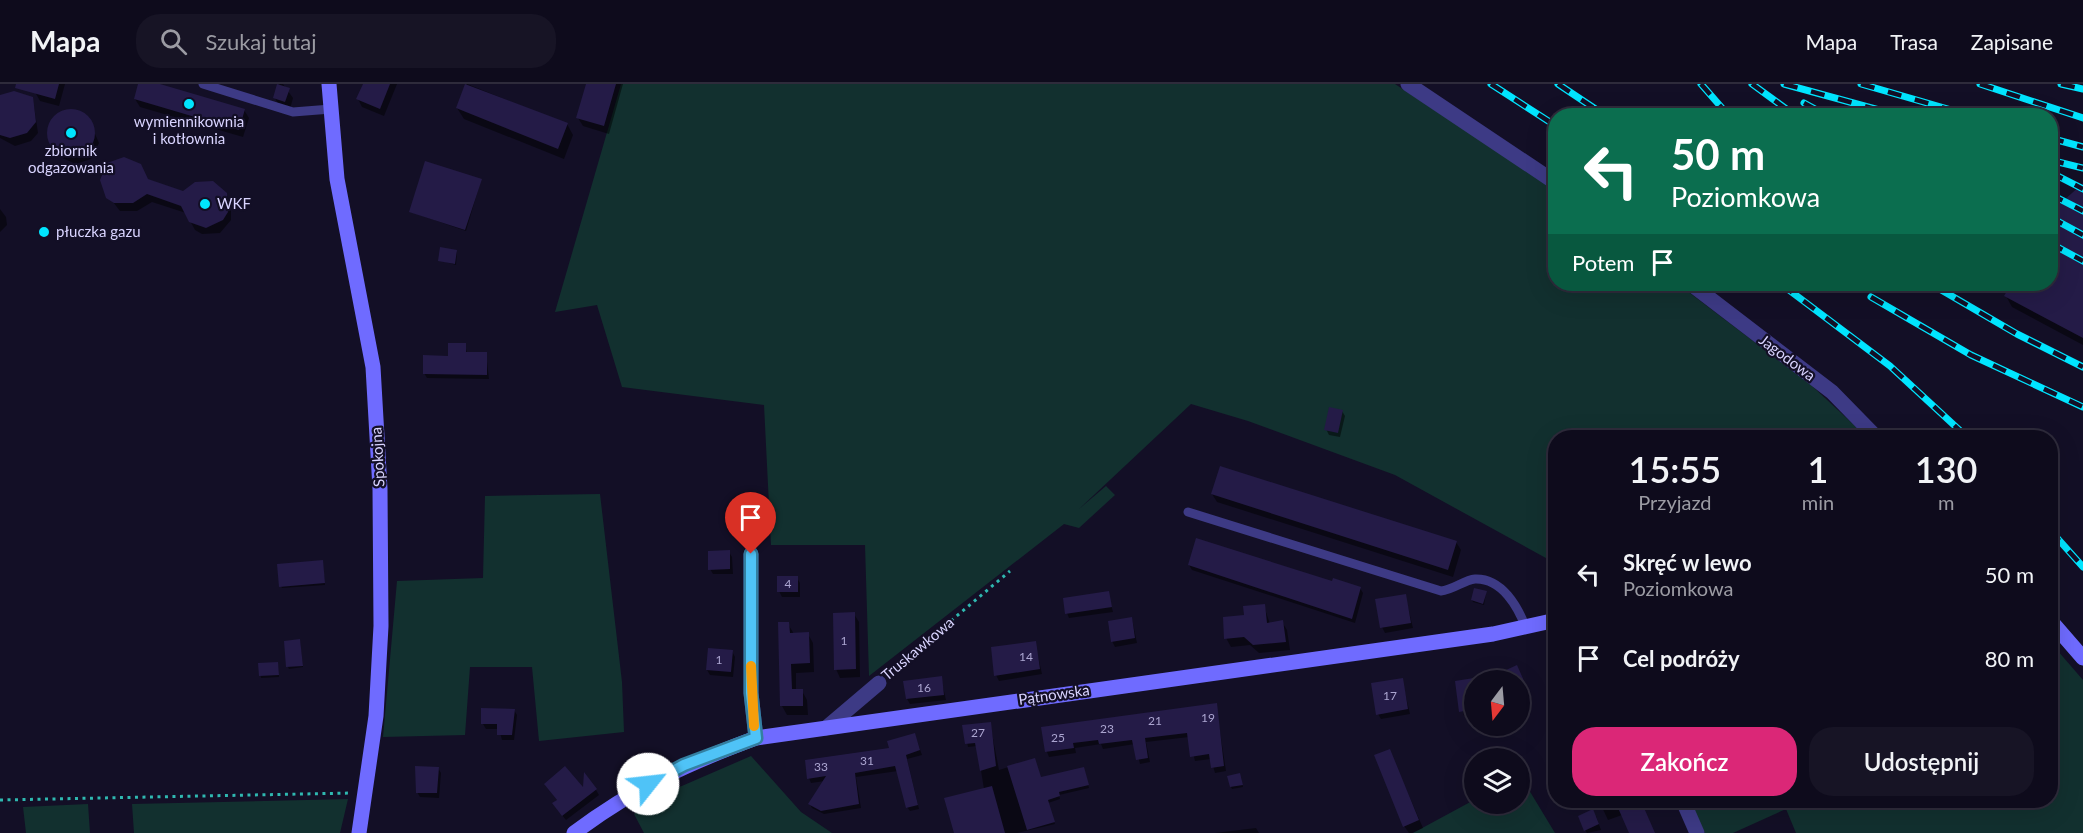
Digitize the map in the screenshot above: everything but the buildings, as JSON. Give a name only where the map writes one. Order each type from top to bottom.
[{"type":"street","name":"Spokojna","points":[[329,84],[338,179],[373,367],[380,489],[380,649],[376,716],[359,833]]},
{"type":"street","points":[[1408,84],[1548,178]]},
{"type":"street","name":"Jagodowa","points":[[1700,291],[1832,392],[1869,430]]},
{"type":"street","points":[[751,554],[751,693],[756,738]]},
{"type":"street","name":"Pątnowska","points":[[574,833],[613,804],[684,765],[756,738],[1526,628],[1548,622]]},
{"type":"street","points":[[2058,629],[2083,658]]},
{"type":"street","name":"Truskawkowa","points":[[826,728],[879,682]]},
{"type":"street","points":[[1686,808],[1697,833]]},
{"type":"lane","points":[[203,84],[293,112],[332,109]]},
{"type":"lane","points":[[1188,512],[1441,591],[1451,590],[1475,579],[1491,583],[1499,587],[1516,605],[1526,628]]},
{"type":"path","name":"Truskawkowa","points":[[879,682],[1011,571]]},
{"type":"path","points":[[0,800],[366,793]]},
{"type":"green space","points":[[621,84],[1395,84],[1548,185],[1548,291],[1687,291],[1811,385],[1859,430],[1548,430],[1548,559],[1395,475],[1248,421],[1191,404],[1079,509],[1106,486],[1115,495],[1079,528],[1064,524],[869,676],[865,545],[771,545],[764,405],[622,387],[597,305],[555,312]]},
{"type":"green space","points":[[600,494],[622,682],[624,732],[539,741],[532,667],[470,667],[465,735],[383,737],[397,581],[483,578],[485,496]]},
{"type":"green space","points":[[2058,651],[2083,680],[2083,833],[1796,833],[1786,809],[1733,833],[1705,833],[1692,808],[2058,808]]},
{"type":"green space","points":[[751,756],[801,812],[832,833],[644,833],[634,814],[668,792]]},
{"type":"green space","points":[[1530,792],[1555,833],[1413,833],[1464,805],[1464,814],[1530,814]]},
{"type":"green space","points":[[348,799],[340,833],[134,833],[132,804]]},
{"type":"green space","points":[[88,804],[90,833],[26,833],[23,807]]},
{"type":"railway","points":[[1491,84],[1548,121]]},
{"type":"railway","points":[[1558,84],[1594,108]]},
{"type":"railway","points":[[1701,84],[1722,108]]},
{"type":"railway","points":[[1752,84],[1785,108]]},
{"type":"railway","points":[[1784,84],[1872,108]]},
{"type":"railway","points":[[1861,84],[1944,108]]},
{"type":"railway","points":[[1980,84],[2053,108]]},
{"type":"railway","points":[[2061,84],[2083,89]]},
{"type":"railway","points":[[1804,103],[1813,108]]},
{"type":"railway","points":[[2058,110],[2083,118]]},
{"type":"railway","points":[[2058,140],[2083,147]]},
{"type":"railway","points":[[2058,162],[2083,168]]},
{"type":"railway","points":[[2058,176],[2083,189]]},
{"type":"railway","points":[[2058,198],[2083,211]]},
{"type":"railway","points":[[2058,221],[2083,235]]},
{"type":"railway","points":[[2058,247],[2083,261]]},
{"type":"railway","points":[[1790,291],[1890,366],[1959,430]]},
{"type":"railway","points":[[1943,291],[2017,334],[2083,367]]},
{"type":"railway","points":[[1871,297],[1971,355],[2083,407]]},
{"type":"railway","points":[[2058,539],[2083,567]]},
{"type":"slow traffic","points":[[751,666],[754,726]]},
{"type":"place","name":"wymiennikownia i kotłownia","points":[[189,104]]},
{"type":"place","name":"zbiornik odgazowania","points":[[71,133]]},
{"type":"place","name":"WKF","points":[[205,204]]},
{"type":"place","name":"płuczka gazu","points":[[44,232]]},
{"type":"route","points":[[648,784],[684,765],[756,738],[751,693],[751,554]]}]
